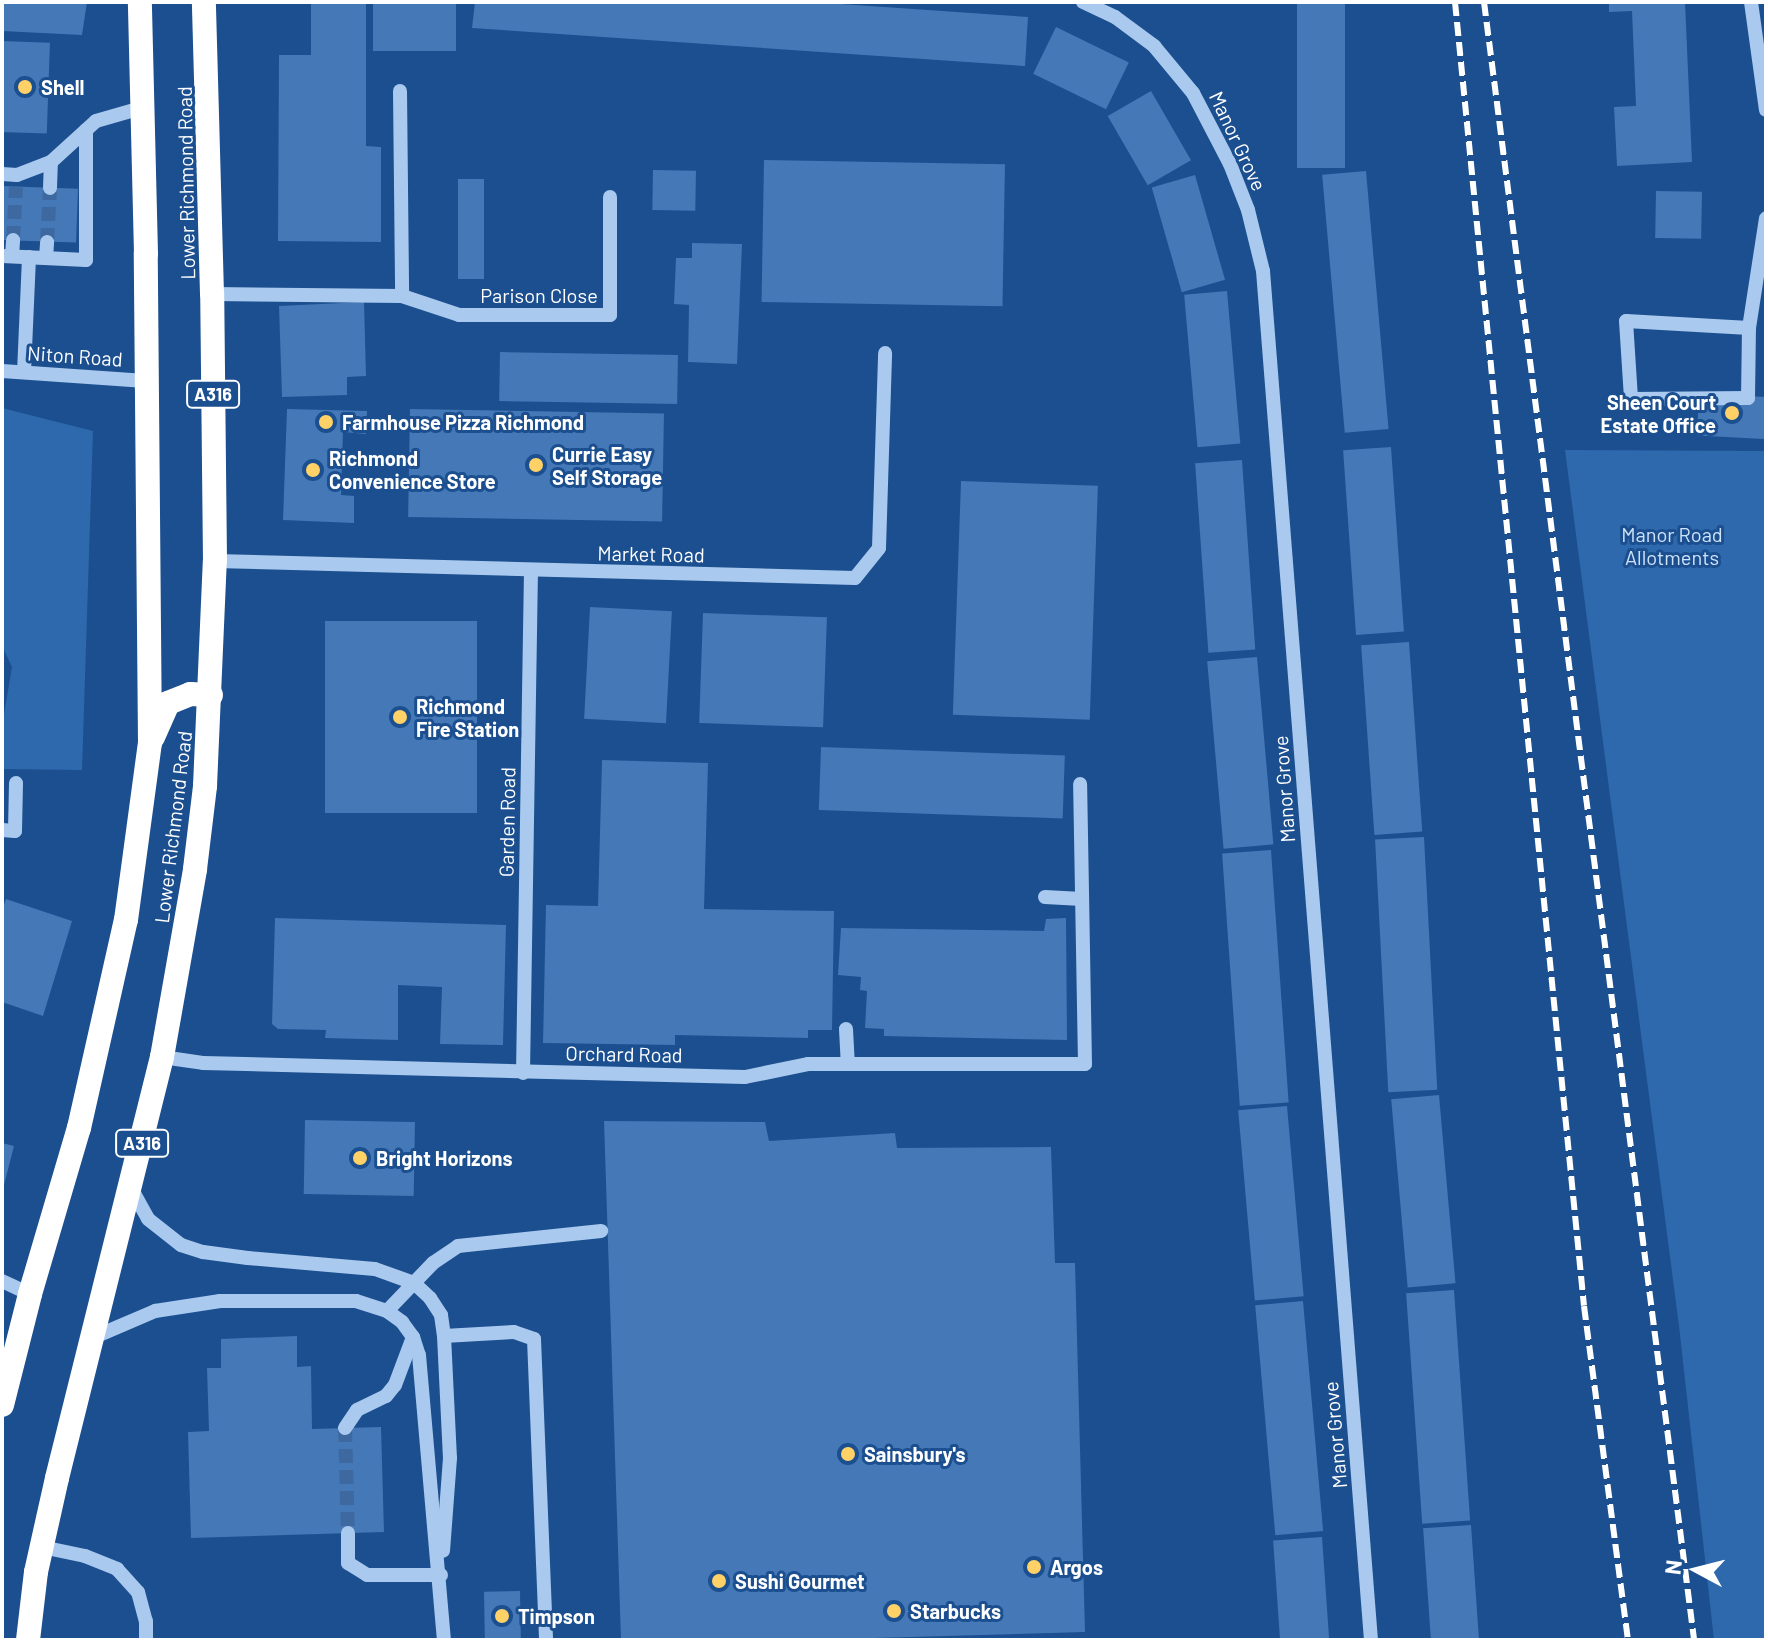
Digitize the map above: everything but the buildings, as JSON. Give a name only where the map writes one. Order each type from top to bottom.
[{"type":"highway","name":"Lower Richmond Road","points":[[2,1405],[30,1294],[79,1128],[126,920],[150,743],[140,2]]},
{"type":"highway","name":"Lower Richmond Road","points":[[28,1640],[42,1547],[162,1057],[195,869],[211,695],[215,561],[204,2]]},
{"type":"highway","points":[[150,743],[168,703],[190,694],[211,695]]},
{"type":"street","points":[[1751,2],[1766,110]]},
{"type":"street","name":"Manor Grove","points":[[1090,3],[1154,46],[1193,93],[1230,164],[1248,210],[1263,271],[1371,1640]]},
{"type":"street","points":[[400,91],[402,296]]},
{"type":"street","points":[[12,179],[51,162],[96,121],[141,108]]},
{"type":"street","points":[[13,240],[7,256],[86,260],[86,130]]},
{"type":"street","points":[[50,188],[51,162]]},
{"type":"street","name":"Parison Close","points":[[212,294],[402,296],[459,315],[610,315],[610,197]]},
{"type":"street","points":[[1749,328],[1626,321],[1631,399],[1748,398],[1749,328],[1766,218]]},
{"type":"street","points":[[46,258],[47,242]]},
{"type":"street","points":[[24,372],[29,257]]},
{"type":"street","name":"Market Road","points":[[215,561],[855,578],[879,548],[885,353]]},
{"type":"street","name":"Niton Road","points":[[2,371],[146,381]]},
{"type":"street","name":"Garden Road","points":[[523,1073],[531,571]]},
{"type":"street","points":[[2,830],[15,831],[16,783]]},
{"type":"street","points":[[1045,897],[1082,899],[1080,784]]},
{"type":"street","name":"Orchard Road","points":[[162,1057],[203,1063],[745,1077],[808,1064],[1085,1064],[1082,899]]},
{"type":"street","points":[[846,1029],[848,1063]]},
{"type":"street","points":[[131,1188],[148,1219],[181,1245],[203,1252],[354,1264],[414,1283],[441,1315],[450,1458],[441,1575]]},
{"type":"street","points":[[387,1311],[445,1252],[458,1246],[601,1231]]},
{"type":"street","points":[[2,1281],[30,1294]]},
{"type":"street","points":[[91,1339],[145,1314],[179,1304],[356,1301],[387,1311],[413,1337],[419,1355],[431,1509],[441,1575],[444,1640]]},
{"type":"street","points":[[444,1336],[514,1332],[534,1339],[546,1640]]},
{"type":"street","points":[[345,1428],[357,1410],[386,1396],[395,1385],[413,1337]]},
{"type":"street","points":[[348,1533],[348,1563],[367,1575],[441,1575]]},
{"type":"street","points":[[42,1547],[85,1556],[117,1569],[138,1592],[146,1621],[146,1640]]},
{"type":"green space","points":[[2,408],[93,431],[82,770],[2,769],[2,726],[12,667],[2,646]]},
{"type":"green space","name":"Manor Road Allotments","points":[[1565,450],[1766,451],[1766,1640],[1714,1640],[1679,1326]]},
{"type":"tunnel","points":[[13,240],[16,187]]},
{"type":"tunnel","points":[[47,242],[50,188]]},
{"type":"tunnel","points":[[345,1428],[348,1533]]},
{"type":"railway","points":[[1455,2],[1584,1306],[1628,1640]]},
{"type":"railway","points":[[1484,2],[1694,1640]]},
{"type":"place","name":"Shell","points":[[25,87]]},
{"type":"place","name":"Sheen Court Estate Office","points":[[1732,413]]},
{"type":"place","name":"Farmhouse Pizza Richmond","points":[[326,422]]},
{"type":"place","name":"Currie Easy Self Storage","points":[[536,465]]},
{"type":"place","name":"Richmond Convenience Store","points":[[313,470]]},
{"type":"place","name":"Richmond Fire Station","points":[[400,717]]},
{"type":"place","name":"Bright Horizons","points":[[360,1158]]},
{"type":"place","name":"Sainsbury's","points":[[848,1454]]},
{"type":"place","name":"Argos","points":[[1034,1567]]},
{"type":"place","name":"Sushi Gourmet","points":[[719,1581]]},
{"type":"place","name":"Starbucks","points":[[894,1611]]},
{"type":"place","name":"Timpson","points":[[502,1616]]}]
